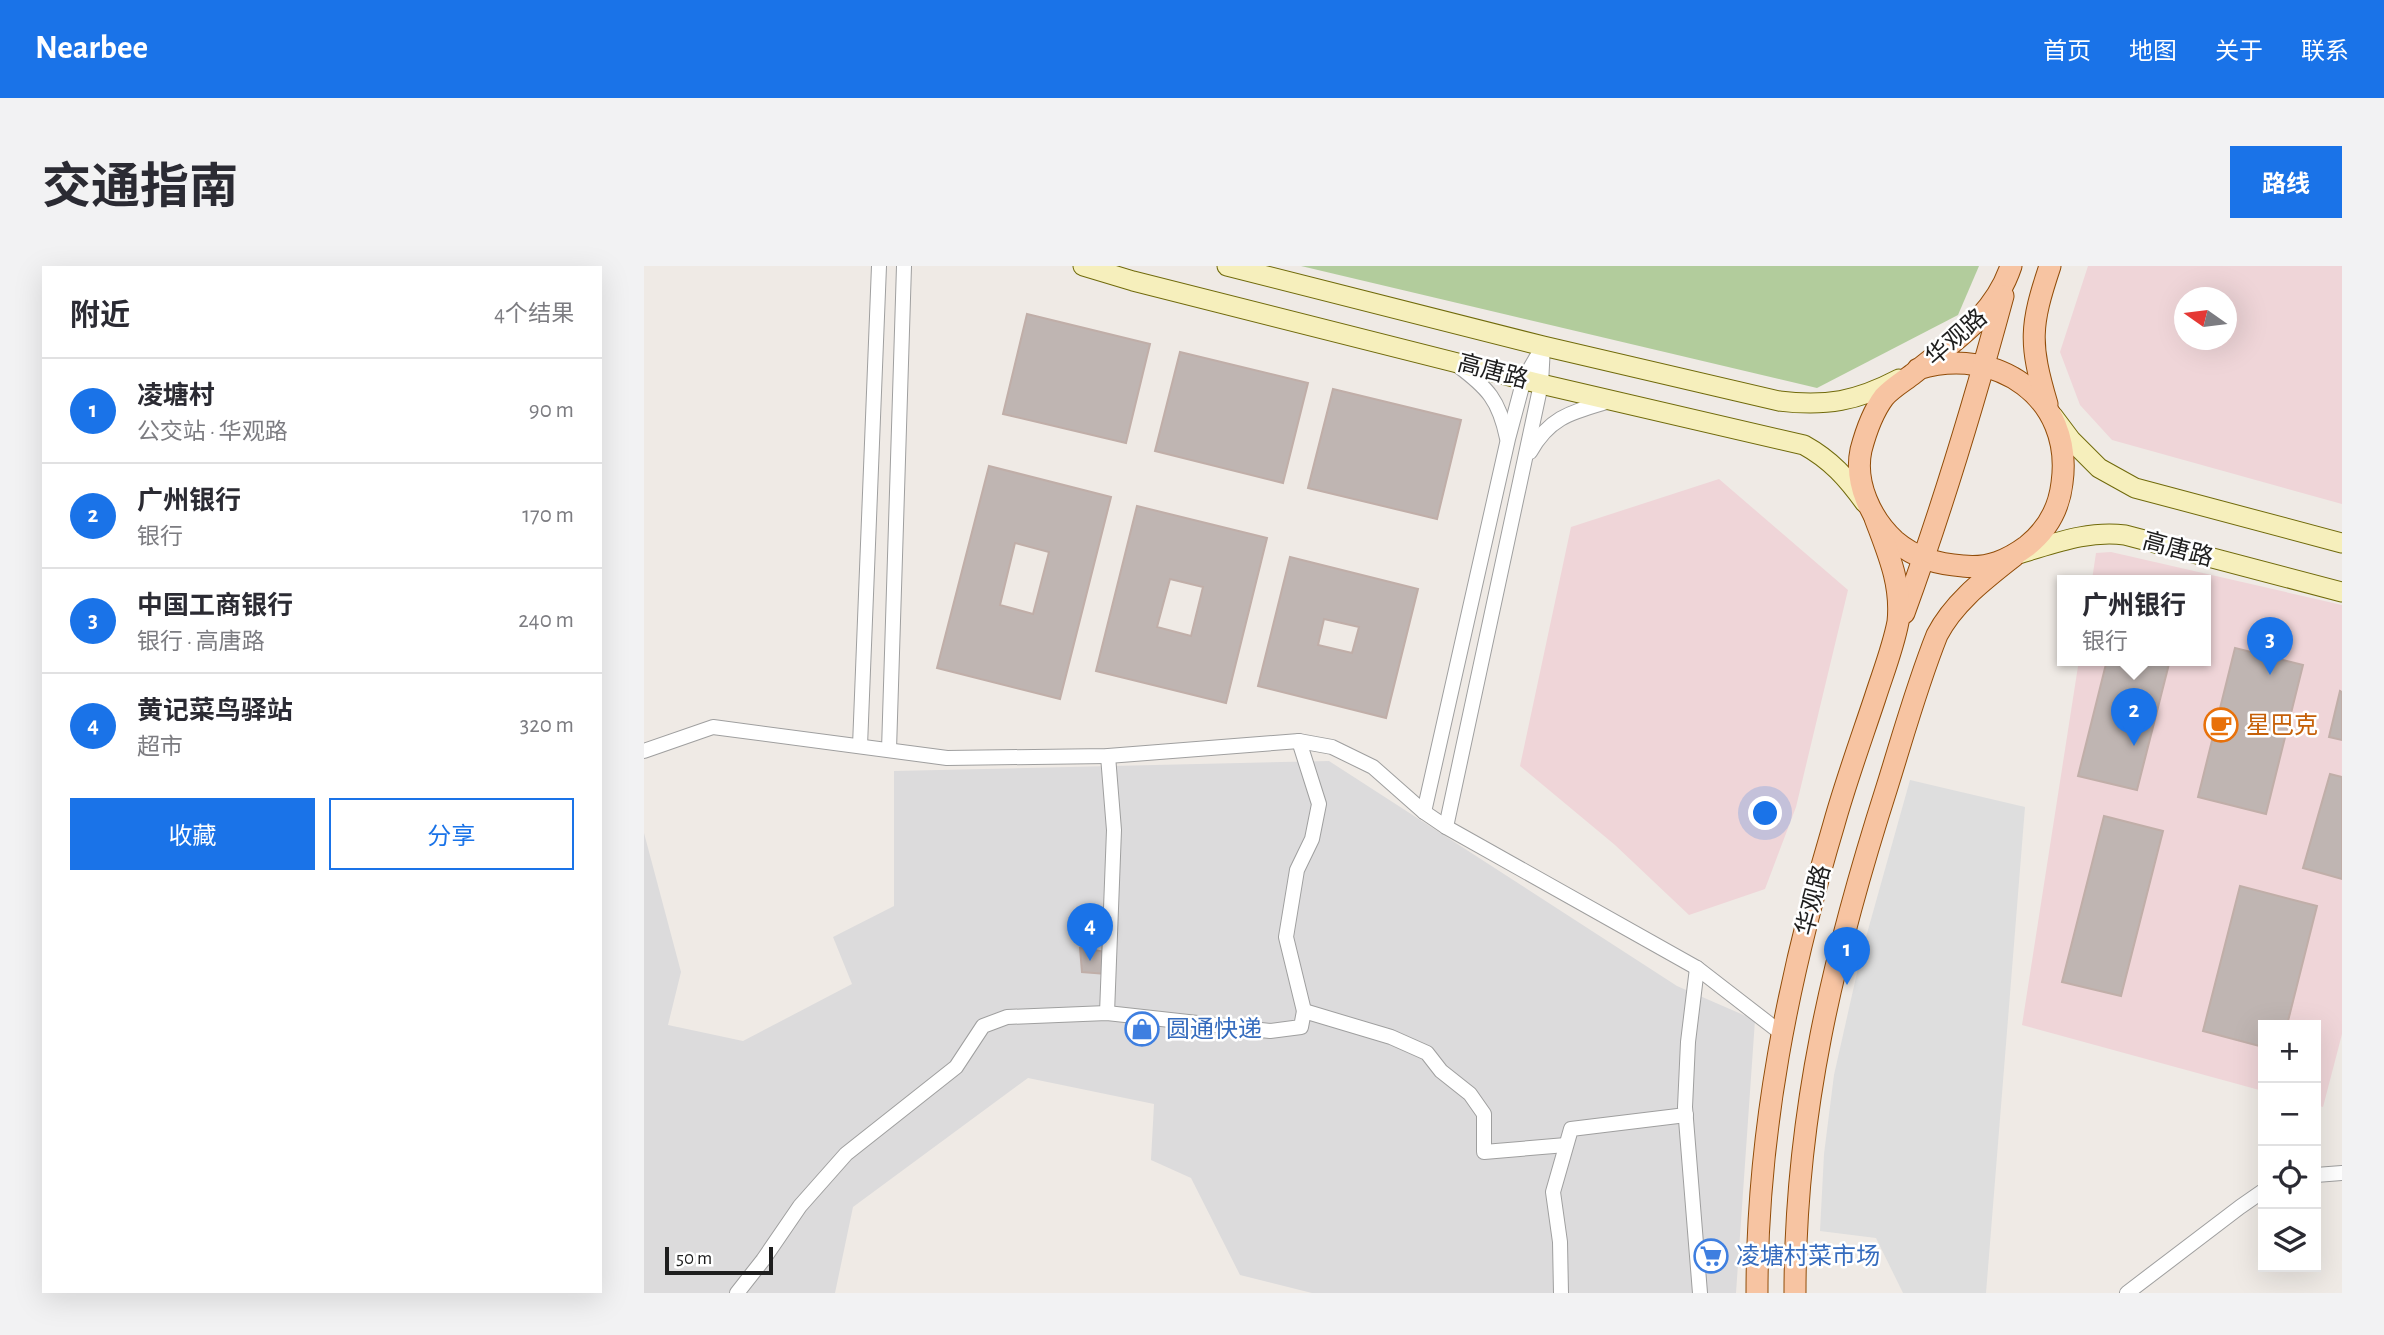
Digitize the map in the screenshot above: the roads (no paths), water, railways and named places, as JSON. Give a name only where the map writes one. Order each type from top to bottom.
[{"type":"main road","points":[[2050,266],[2033,327],[2036,364],[2050,413]]},
{"type":"main road","points":[[1895,636],[1924,559],[2011,268]]},
{"type":"main road","name":"华观路","points":[[1757,1293],[1764,1145],[1781,1033],[1818,876],[1895,636],[1900,603],[1897,581],[1861,481],[1860,454],[1869,423],[1885,396],[1988,311],[2011,268]]},
{"type":"main road","points":[[1918,369],[1945,363],[1984,365],[2018,380],[2035,393],[2050,413]]},
{"type":"main road","name":"华观路","points":[[1795,1293],[1798,1193],[1813,1076],[1830,987],[1863,864],[1944,620],[1957,605],[2035,539],[2049,522],[2060,496],[2065,464],[2060,438],[2050,413]]},
{"type":"main road","points":[[1875,518],[1895,541],[1924,559],[1945,565],[1986,566],[2014,556]]},
{"type":"street","points":[[860,746],[879,266]]},
{"type":"street","points":[[889,750],[904,266]]},
{"type":"street","name":"高唐路","points":[[1083,266],[1133,281],[1612,401],[1804,445],[1832,463],[1846,476],[1875,518]]},
{"type":"street","name":"高唐路","points":[[1227,266],[1543,346],[1745,394],[1801,404],[1832,404],[1853,399],[1872,393],[1918,369]]},
{"type":"street","points":[[1424,812],[1508,439],[1543,346]]},
{"type":"street","points":[[1450,360],[1483,384],[1491,394],[1503,416],[1508,439]]},
{"type":"street","points":[[1446,827],[1525,462],[1532,381]]},
{"type":"street","points":[[1525,462],[1545,429],[1560,418],[1612,401]]},
{"type":"street","name":"高唐路","points":[[2050,413],[2071,440],[2099,468],[2135,488],[2342,543]]},
{"type":"street","name":"高唐路","points":[[2014,556],[2082,536],[2107,533],[2125,535],[2342,592]]},
{"type":"street","points":[[644,751],[713,727],[947,758],[1108,756],[1299,741],[1332,747],[1373,767],[1424,812],[1446,827],[1697,968],[1781,1033]]},
{"type":"street","points":[[737,1293],[800,1206],[846,1154],[956,1068],[984,1026],[1007,1017],[1107,1013],[1270,1031],[1301,1027],[1304,1011],[1286,937],[1297,870],[1312,839],[1319,804],[1299,741]]},
{"type":"street","points":[[1107,1013],[1114,830],[1108,756]]},
{"type":"street","points":[[1697,968],[1688,1042],[1686,1115],[1700,1293]]},
{"type":"street","points":[[1304,1011],[1391,1037],[1427,1053],[1441,1071],[1470,1094],[1484,1114],[1485,1152],[1566,1145]]},
{"type":"street","points":[[1561,1293],[1560,1242],[1553,1192],[1571,1129],[1686,1115]]},
{"type":"street","points":[[2321,1175],[2342,1173]]},
{"type":"street","points":[[2127,1293],[2258,1194]]},
{"type":"place","name":"中国工商银行","points":[[2270,675]]},
{"type":"place","name":"星巴克","points":[[2221,725]]},
{"type":"place","name":"广州银行","points":[[2134,746]]},
{"type":"place","name":"黄记菜鸟驿站","points":[[1090,961]]},
{"type":"place","name":"凌塘村","points":[[1847,985]]},
{"type":"place","name":"圆通快递","points":[[1142,1029]]},
{"type":"place","name":"凌塘村菜市场","points":[[1711,1256]]}]
